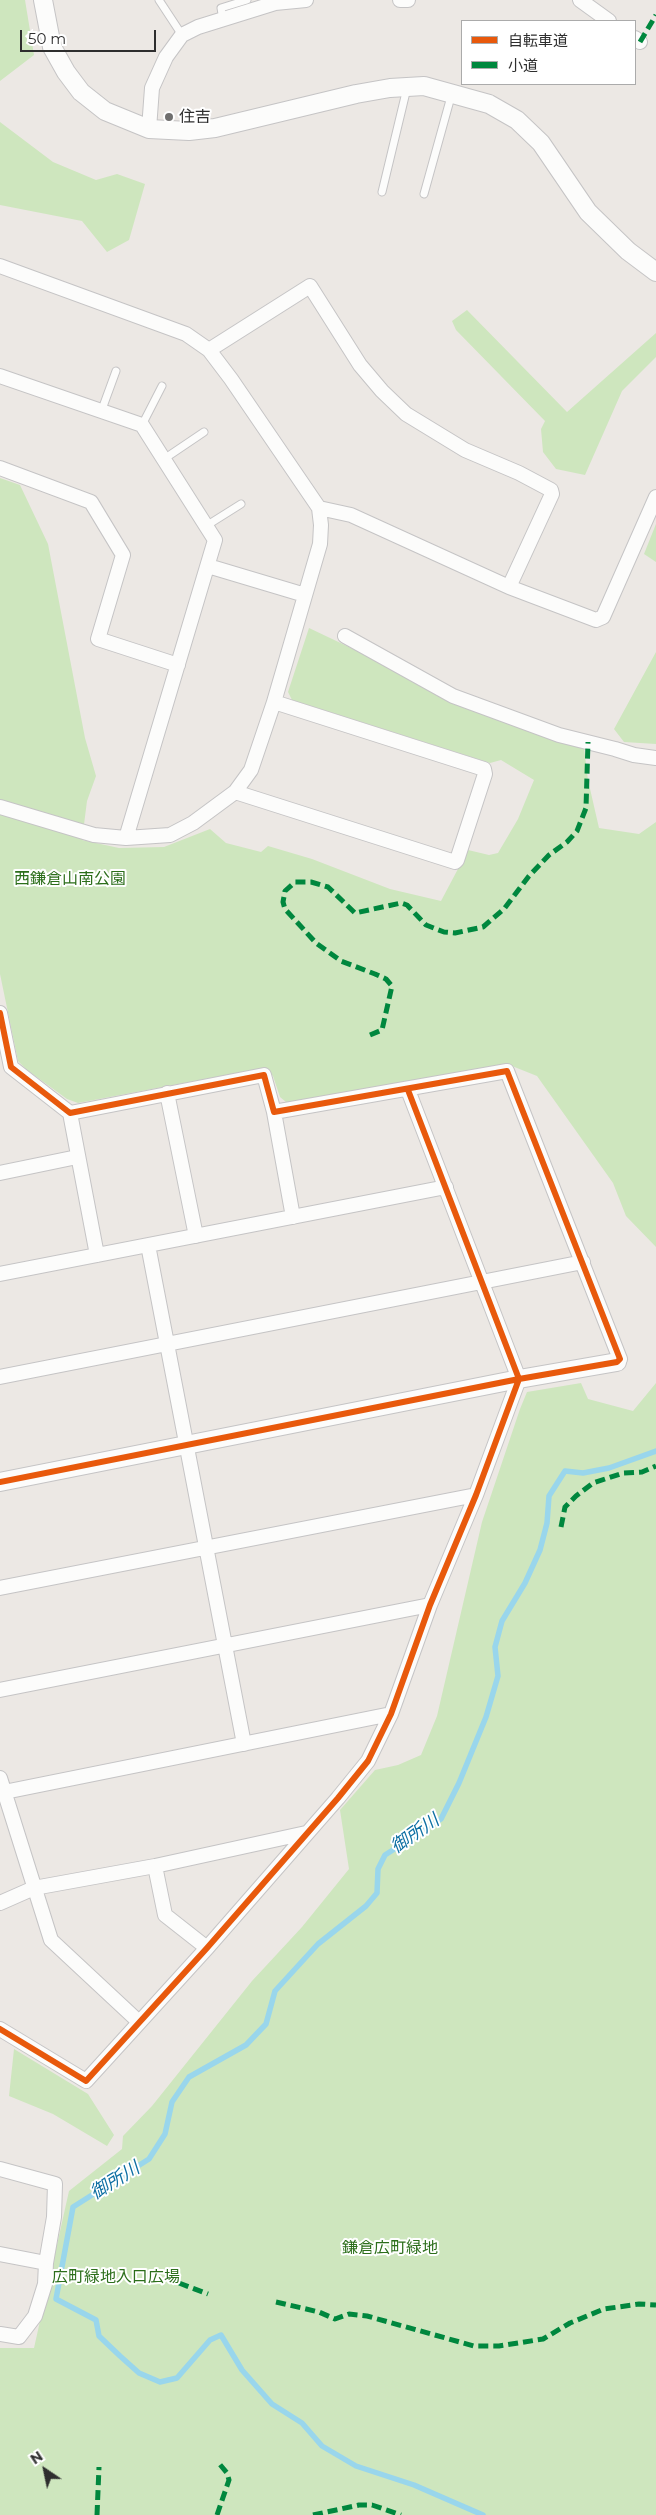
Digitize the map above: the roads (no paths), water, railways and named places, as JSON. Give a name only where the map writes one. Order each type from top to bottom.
[{"type":"street","points":[[43,0],[52,47],[66,72],[81,92],[105,111],[149,129],[189,131],[215,128],[356,94],[407,87],[424,86],[452,92],[489,104],[517,120],[541,143],[588,212],[628,251],[656,272]]},
{"type":"street","points":[[149,129],[152,88],[166,57],[182,35],[198,27],[275,3],[306,0]]},
{"type":"street","points":[[400,0],[408,0]]},
{"type":"street","points":[[580,0],[608,20]]},
{"type":"street","points":[[0,266],[186,334],[209,350],[231,378],[319,508],[322,524],[320,544],[274,702],[251,770],[235,792],[193,823],[170,835],[126,838],[94,835],[0,807]]},
{"type":"street","points":[[209,350],[310,286],[360,365],[382,391],[406,414],[465,450],[519,473],[551,490],[552,494],[510,587]]},
{"type":"street","points":[[0,376],[142,425],[215,540],[126,838]]},
{"type":"street","points":[[0,468],[91,502],[123,555],[98,639],[178,666]]},
{"type":"street","points":[[319,508],[351,515],[510,587],[596,620],[603,617],[656,497]]},
{"type":"street","points":[[208,566],[304,595]]},
{"type":"street","points":[[345,636],[453,696],[559,735],[615,748],[634,756],[656,758]]},
{"type":"street","points":[[235,792],[455,862],[457,860],[485,774],[484,769],[274,702]]},
{"type":"street","points":[[0,1013],[6,1068],[70,1112],[264,1075],[274,1112],[294,1216]]},
{"type":"street","points":[[0,1482],[519,1379],[617,1362],[620,1359],[507,1071],[408,1090],[274,1112]]},
{"type":"street","points":[[0,2029],[86,2081],[207,1948],[368,1761],[391,1714],[430,1605],[476,1496],[519,1379],[408,1090]]},
{"type":"street","points":[[167,1093],[196,1236]]},
{"type":"street","points":[[70,1112],[97,1255]]},
{"type":"street","points":[[0,1172],[77,1157]]},
{"type":"street","points":[[0,1274],[446,1187]]},
{"type":"street","points":[[148,1245],[244,1744]]},
{"type":"street","points":[[0,1377],[583,1262]]},
{"type":"street","points":[[0,1588],[476,1496]]},
{"type":"street","points":[[0,1690],[430,1605]]},
{"type":"street","points":[[139,2022],[51,1940],[1,1787],[244,1744],[391,1714]]},
{"type":"street","points":[[0,1903],[34,1888],[155,1866],[306,1833]]},
{"type":"street","points":[[155,1866],[165,1915],[207,1948]]},
{"type":"street","points":[[0,2169],[55,2184],[54,2217],[46,2262],[45,2284],[35,2316],[20,2337],[0,2334]]},
{"type":"street","points":[[0,2254],[46,2262]]},
{"type":"lane","points":[[159,0],[182,35]]},
{"type":"lane","points":[[223,20],[221,8],[247,0]]},
{"type":"lane","points":[[382,192],[407,87]]},
{"type":"lane","points":[[424,194],[452,92]]},
{"type":"lane","points":[[101,412],[116,371]]},
{"type":"lane","points":[[142,425],[162,386]]},
{"type":"lane","points":[[164,459],[204,432]]},
{"type":"lane","points":[[206,526],[242,504]]},
{"type":"waterway","name":"御所川","points":[[483,2515],[414,2485],[356,2466],[322,2446],[302,2423],[272,2404],[242,2370],[221,2335],[210,2340],[177,2378],[160,2382],[139,2373],[99,2336],[96,2320],[56,2299],[73,2207],[149,2159],[165,2134],[172,2102],[189,2077],[246,2045],[266,2024],[275,1991],[318,1944],[366,1906],[377,1893],[378,1869],[385,1855],[441,1819],[459,1783],[486,1717],[498,1676],[495,1647],[502,1621],[525,1583],[540,1550],[547,1523],[549,1496],[565,1471],[583,1473],[609,1468],[656,1451]]},
{"type":"place","name":"住吉","points":[[169,117]]},
{"type":"park label","name":"西鎌倉山南公園","points":[[70,879]]},
{"type":"park label","name":"鎌倉広町緑地","points":[[390,2248]]},
{"type":"park label","name":"広町緑地入口広場","points":[[116,2277]]}]
